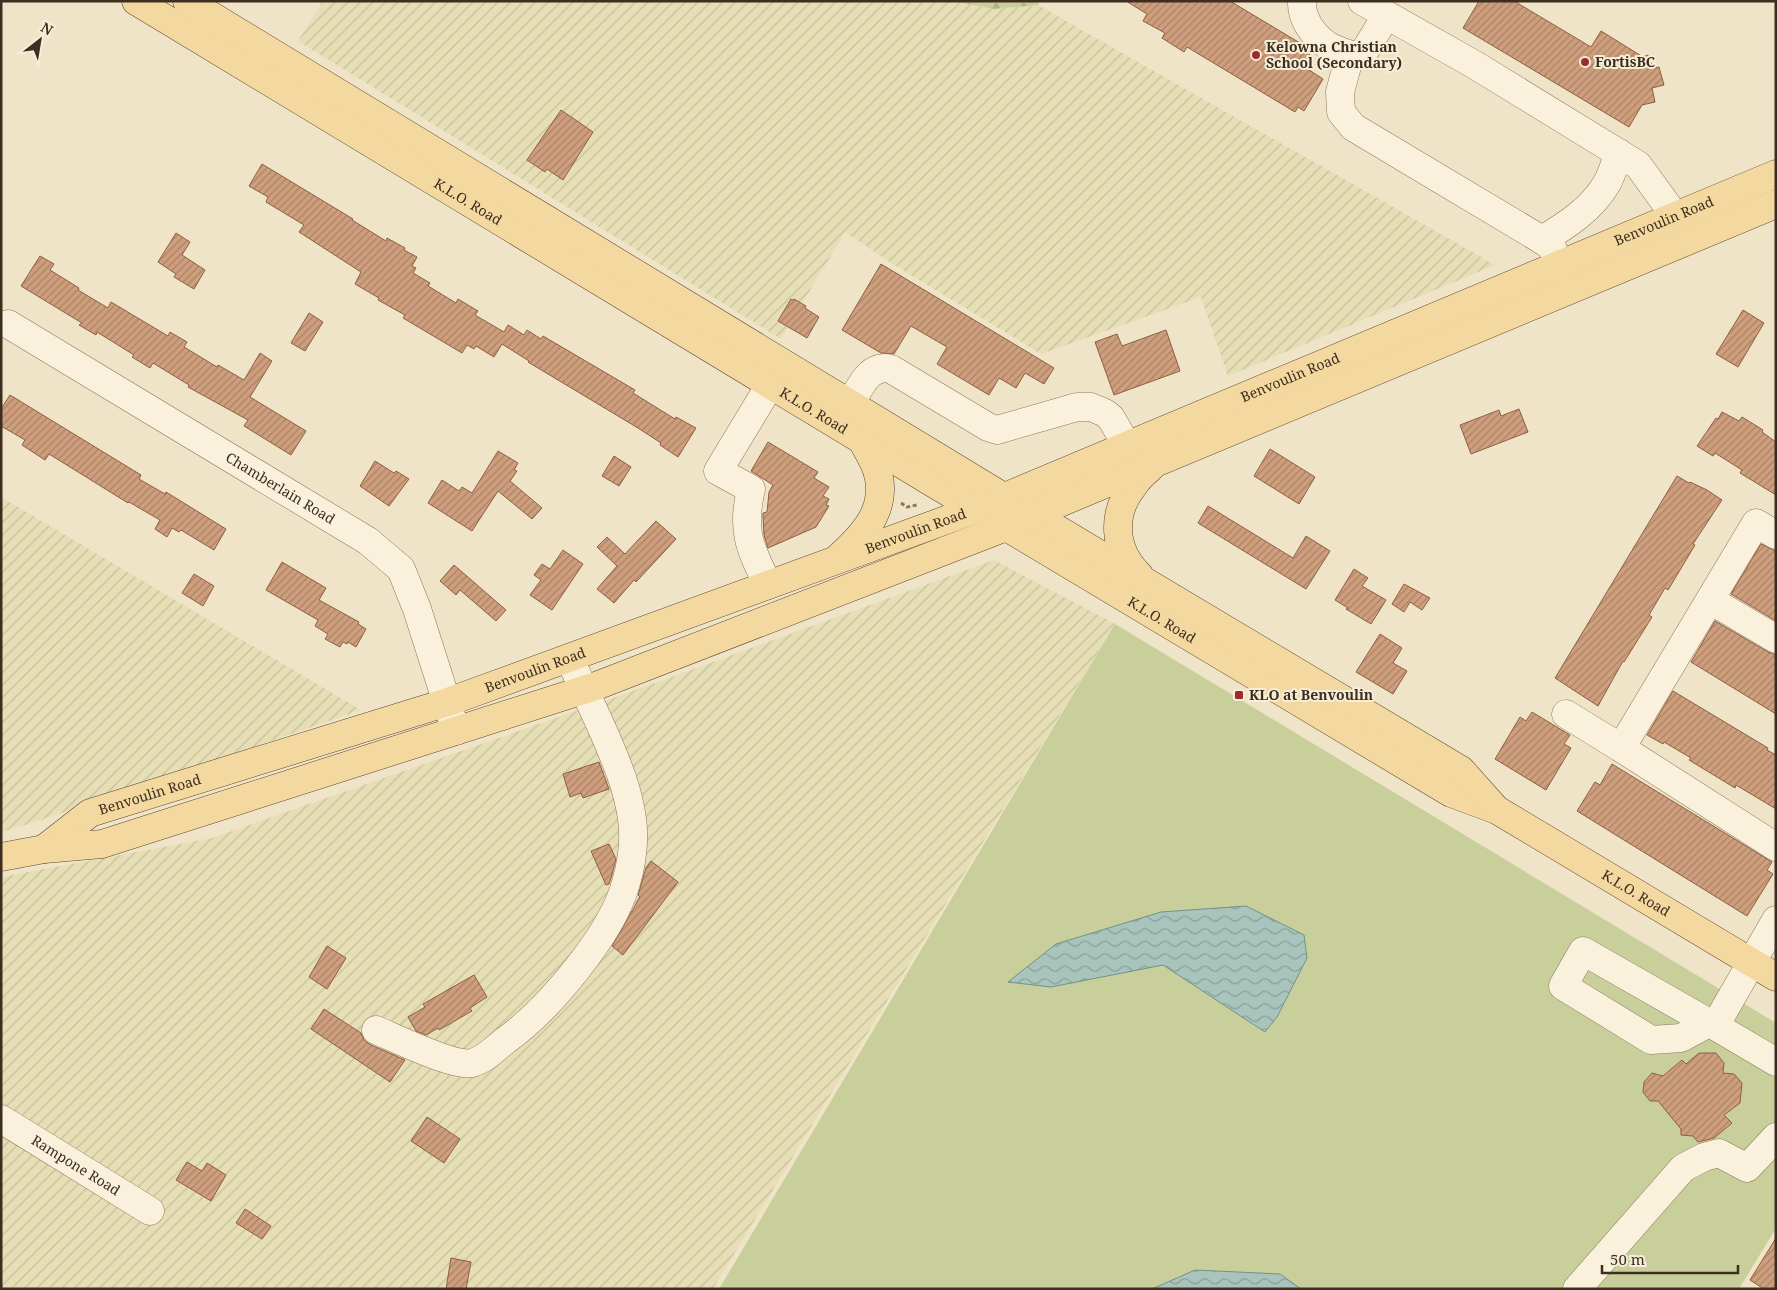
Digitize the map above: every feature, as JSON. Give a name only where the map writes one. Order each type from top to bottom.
[{"type":"main road","name":"K.L.O. Road","points":[[136,1],[770,385],[1451,793],[1497,810],[1776,976]]},
{"type":"main road","name":"K.L.O. Road","points":[[187,1],[1005,498],[1461,770],[1497,810]]},
{"type":"main road","name":"Benvoulin Road","points":[[44,848],[90,813],[448,702],[1005,498],[1776,174]]},
{"type":"main road","name":"Benvoulin Road","points":[[1,857],[44,848],[102,844],[585,690],[1006,527],[1033,514],[1776,204]]},
{"type":"main road","points":[[835,561],[859,539],[870,523],[879,504],[880,486],[875,466],[862,440]]},
{"type":"main road","points":[[1143,580],[1129,566],[1122,553],[1117,537],[1118,517],[1130,490],[1155,463]]},
{"type":"street","points":[[1302,1],[1301,6],[1308,27],[1328,46],[1354,56],[1364,52],[1386,16]]},
{"type":"street","points":[[1362,1],[1475,65],[1628,159],[1676,216]]},
{"type":"street","points":[[1350,55],[1340,92],[1341,112],[1353,127],[1542,240],[1552,247],[1559,266]]},
{"type":"street","points":[[1542,240],[1564,227],[1590,207],[1607,182],[1628,159]]},
{"type":"street","name":"Chamberlain Road","points":[[8,324],[375,546],[400,569],[417,609],[456,731]]},
{"type":"street","points":[[850,404],[871,372],[884,367],[891,369],[988,427],[997,430],[1077,407],[1098,409],[1116,424],[1127,446]]},
{"type":"street","points":[[768,585],[747,537],[746,508],[751,489],[718,471],[770,385]]},
{"type":"street","points":[[1621,748],[1756,523],[1776,535]]},
{"type":"street","points":[[1710,600],[1776,639]]},
{"type":"street","points":[[376,1030],[448,1059],[462,1063],[473,1063],[524,1027],[541,1011],[591,948],[610,918],[628,876],[633,853],[632,820],[624,780],[585,690],[568,658]]},
{"type":"street","points":[[1566,714],[1776,847]]},
{"type":"street","points":[[1776,920],[1712,1025],[1681,1038],[1651,1040],[1563,986],[1583,951],[1712,1025],[1776,1062]]},
{"type":"street","name":"Rampone Road","points":[[1,1118],[150,1211]]},
{"type":"street","points":[[1577,1289],[1683,1168],[1704,1157],[1718,1153],[1747,1168],[1776,1137]]},
{"type":"shaded area","points":[[323,1],[952,1],[994,9],[1038,5],[1495,265],[1228,376],[1201,297],[1041,354],[891,263],[845,232],[781,339],[298,41]]},
{"type":"shaded area","points":[[1,497],[361,710],[1,832]]},
{"type":"shaded area","points":[[994,560],[1115,624],[713,1289],[1,1289],[1,877],[212,838],[619,696]]},
{"type":"green space","points":[[952,1],[1040,1],[1038,5],[994,9]]},
{"type":"green space","points":[[1115,624],[1776,1023],[1776,1228],[1739,1289],[719,1289]]},
{"type":"water","points":[[1246,906],[1304,935],[1307,958],[1277,1017],[1265,1032],[1163,965],[1051,987],[1008,982],[1056,944],[1161,912]]},
{"type":"water","points":[[1195,1270],[1280,1274],[1301,1289],[1152,1289]]},
{"type":"building","name":"Kelowna Christian School (Secondary)","points":[[1126,1],[1230,1],[1305,46],[1311,52],[1303,66],[1323,79],[1304,111],[1298,107],[1295,112],[1187,47],[1184,52],[1162,38],[1165,33],[1143,21],[1147,14]]},
{"type":"building","name":"FortisBC","points":[[1479,1],[1514,1],[1591,47],[1601,31],[1643,57],[1648,55],[1653,68],[1659,67],[1664,85],[1652,88],[1655,102],[1642,105],[1629,127],[1463,28]]},
{"type":"building","points":[[561,110],[593,132],[563,180],[547,169],[545,172],[527,160]]},
{"type":"building","points":[[262,164],[386,241],[387,238],[405,248],[404,250],[417,257],[412,266],[416,268],[413,273],[430,283],[428,286],[456,303],[458,299],[478,311],[475,315],[504,332],[508,325],[524,335],[527,330],[541,339],[543,336],[635,390],[633,393],[675,419],[676,417],[696,428],[678,457],[638,428],[528,362],[502,344],[494,357],[476,346],[474,349],[467,345],[462,353],[403,318],[405,315],[355,284],[361,272],[299,232],[304,225],[266,202],[268,197],[249,186]]},
{"type":"building","points":[[176,233],[190,242],[182,255],[205,270],[194,289],[174,277],[176,274],[158,262]]},
{"type":"building","points":[[40,256],[54,264],[50,270],[79,288],[78,290],[108,308],[111,302],[168,336],[170,332],[187,342],[184,347],[217,367],[218,365],[244,380],[260,353],[272,361],[250,397],[306,431],[291,455],[244,426],[248,420],[188,387],[189,385],[153,363],[150,368],[132,357],[134,355],[97,332],[96,335],[79,325],[82,323],[21,286]]},
{"type":"building","points":[[881,264],[1054,368],[1044,384],[1025,373],[1016,388],[999,378],[989,395],[937,364],[947,347],[911,326],[894,354],[881,353],[842,330]]},
{"type":"building","points":[[791,299],[806,306],[805,308],[819,317],[807,338],[778,321]]},
{"type":"building","points":[[1743,310],[1764,323],[1738,367],[1716,354]]},
{"type":"building","points":[[309,313],[323,322],[305,351],[291,343]]},
{"type":"building","points":[[1166,330],[1180,371],[1114,395],[1095,342],[1117,334],[1122,346]]},
{"type":"building","points":[[10,395],[141,475],[139,479],[165,494],[166,492],[226,529],[214,550],[181,530],[179,532],[172,528],[167,537],[155,529],[160,520],[128,503],[49,454],[45,460],[22,445],[25,440],[1,426],[1,409]]},
{"type":"building","points":[[1519,409],[1528,432],[1471,454],[1460,425],[1499,410],[1501,416]]},
{"type":"building","points":[[1722,412],[1739,421],[1742,417],[1763,430],[1762,432],[1776,442],[1776,495],[1740,473],[1742,470],[1715,453],[1713,456],[1697,446]]},
{"type":"building","points":[[768,442],[818,472],[814,478],[829,487],[823,496],[829,499],[826,505],[829,506],[816,527],[768,548],[764,535],[763,513],[767,512],[769,492],[773,485],[751,471]]},
{"type":"building","points":[[1270,449],[1315,477],[1299,504],[1254,476]]},
{"type":"building","points":[[498,451],[518,463],[514,470],[517,471],[510,481],[542,508],[532,519],[498,491],[472,531],[428,503],[442,480],[459,491],[462,487],[472,493]]},
{"type":"building","points":[[614,456],[631,467],[619,486],[602,476]]},
{"type":"building","points":[[375,461],[394,473],[396,471],[409,479],[389,506],[360,486]]},
{"type":"building","points":[[1677,476],[1707,490],[1722,500],[1693,544],[1695,545],[1668,590],[1665,588],[1649,615],[1652,617],[1623,661],[1598,706],[1555,678]]},
{"type":"building","points":[[1208,506],[1293,558],[1306,536],[1330,551],[1306,589],[1198,523]]},
{"type":"building","points":[[656,521],[676,539],[636,582],[634,580],[614,603],[597,589],[617,566],[597,547],[607,537],[625,554]]},
{"type":"building","points":[[1761,544],[1776,551],[1776,621],[1731,594]]},
{"type":"building","points":[[563,550],[583,564],[552,610],[530,595],[541,580],[534,575],[542,564],[550,569]]},
{"type":"building","points":[[282,562],[326,588],[319,600],[359,622],[358,624],[366,629],[356,647],[348,642],[347,644],[343,642],[340,647],[325,639],[328,634],[315,626],[318,620],[266,590]]},
{"type":"building","points":[[454,565],[506,610],[496,621],[460,590],[456,595],[440,581]]},
{"type":"building","points":[[1354,569],[1368,578],[1362,586],[1386,600],[1371,624],[1335,600]]},
{"type":"building","points":[[194,574],[214,586],[203,606],[182,593]]},
{"type":"building","points":[[1404,584],[1430,598],[1422,610],[1410,602],[1404,612],[1392,604]]},
{"type":"building","points":[[1715,621],[1776,655],[1776,714],[1691,662]]},
{"type":"building","points":[[1380,634],[1402,648],[1393,663],[1407,671],[1393,694],[1356,672]]},
{"type":"building","points":[[1673,691],[1768,748],[1767,750],[1776,755],[1776,809],[1736,785],[1735,788],[1689,760],[1691,758],[1664,742],[1663,744],[1647,735]]},
{"type":"building","points":[[1532,712],[1570,735],[1564,744],[1571,748],[1546,790],[1495,759],[1520,717],[1526,721]]},
{"type":"building","points":[[599,762],[609,789],[583,798],[581,793],[570,797],[563,774]]},
{"type":"building","points":[[1612,764],[1772,862],[1767,870],[1773,874],[1747,916],[1577,811],[1595,782],[1600,785]]},
{"type":"building","points":[[609,844],[616,859],[609,884],[606,885],[591,851]]},
{"type":"building","points":[[651,861],[678,882],[623,955],[612,946],[640,897],[638,895],[646,868]]},
{"type":"building","points":[[327,946],[346,958],[327,989],[309,977]]},
{"type":"building","points":[[474,975],[487,997],[470,1008],[472,1011],[439,1030],[438,1028],[426,1035],[416,1031],[408,1017],[425,1007],[423,1004]]},
{"type":"building","points":[[324,1009],[361,1033],[364,1040],[369,1044],[405,1060],[390,1082],[311,1029]]},
{"type":"building","points":[[1699,1053],[1716,1053],[1724,1063],[1723,1073],[1734,1074],[1742,1083],[1740,1103],[1724,1115],[1732,1123],[1714,1138],[1698,1142],[1693,1136],[1681,1135],[1681,1129],[1658,1101],[1650,1101],[1643,1092],[1644,1082],[1652,1073],[1663,1076],[1682,1060],[1686,1064]]},
{"type":"building","points":[[427,1117],[460,1139],[444,1163],[411,1141]]},
{"type":"building","points":[[187,1162],[202,1171],[207,1163],[226,1175],[211,1201],[176,1180]]},
{"type":"building","points":[[245,1209],[271,1226],[262,1239],[236,1223]]},
{"type":"building","points":[[1776,1238],[1776,1289],[1764,1289],[1750,1280]]},
{"type":"building","points":[[451,1258],[471,1262],[466,1289],[446,1289]]},
{"type":"place","name":"Kelowna Christian School (Secondary)","points":[[1256,55]]},
{"type":"place","name":"FortisBC","points":[[1585,62]]},
{"type":"place","name":"KLO at Benvoulin","points":[[1239,695]]}]
